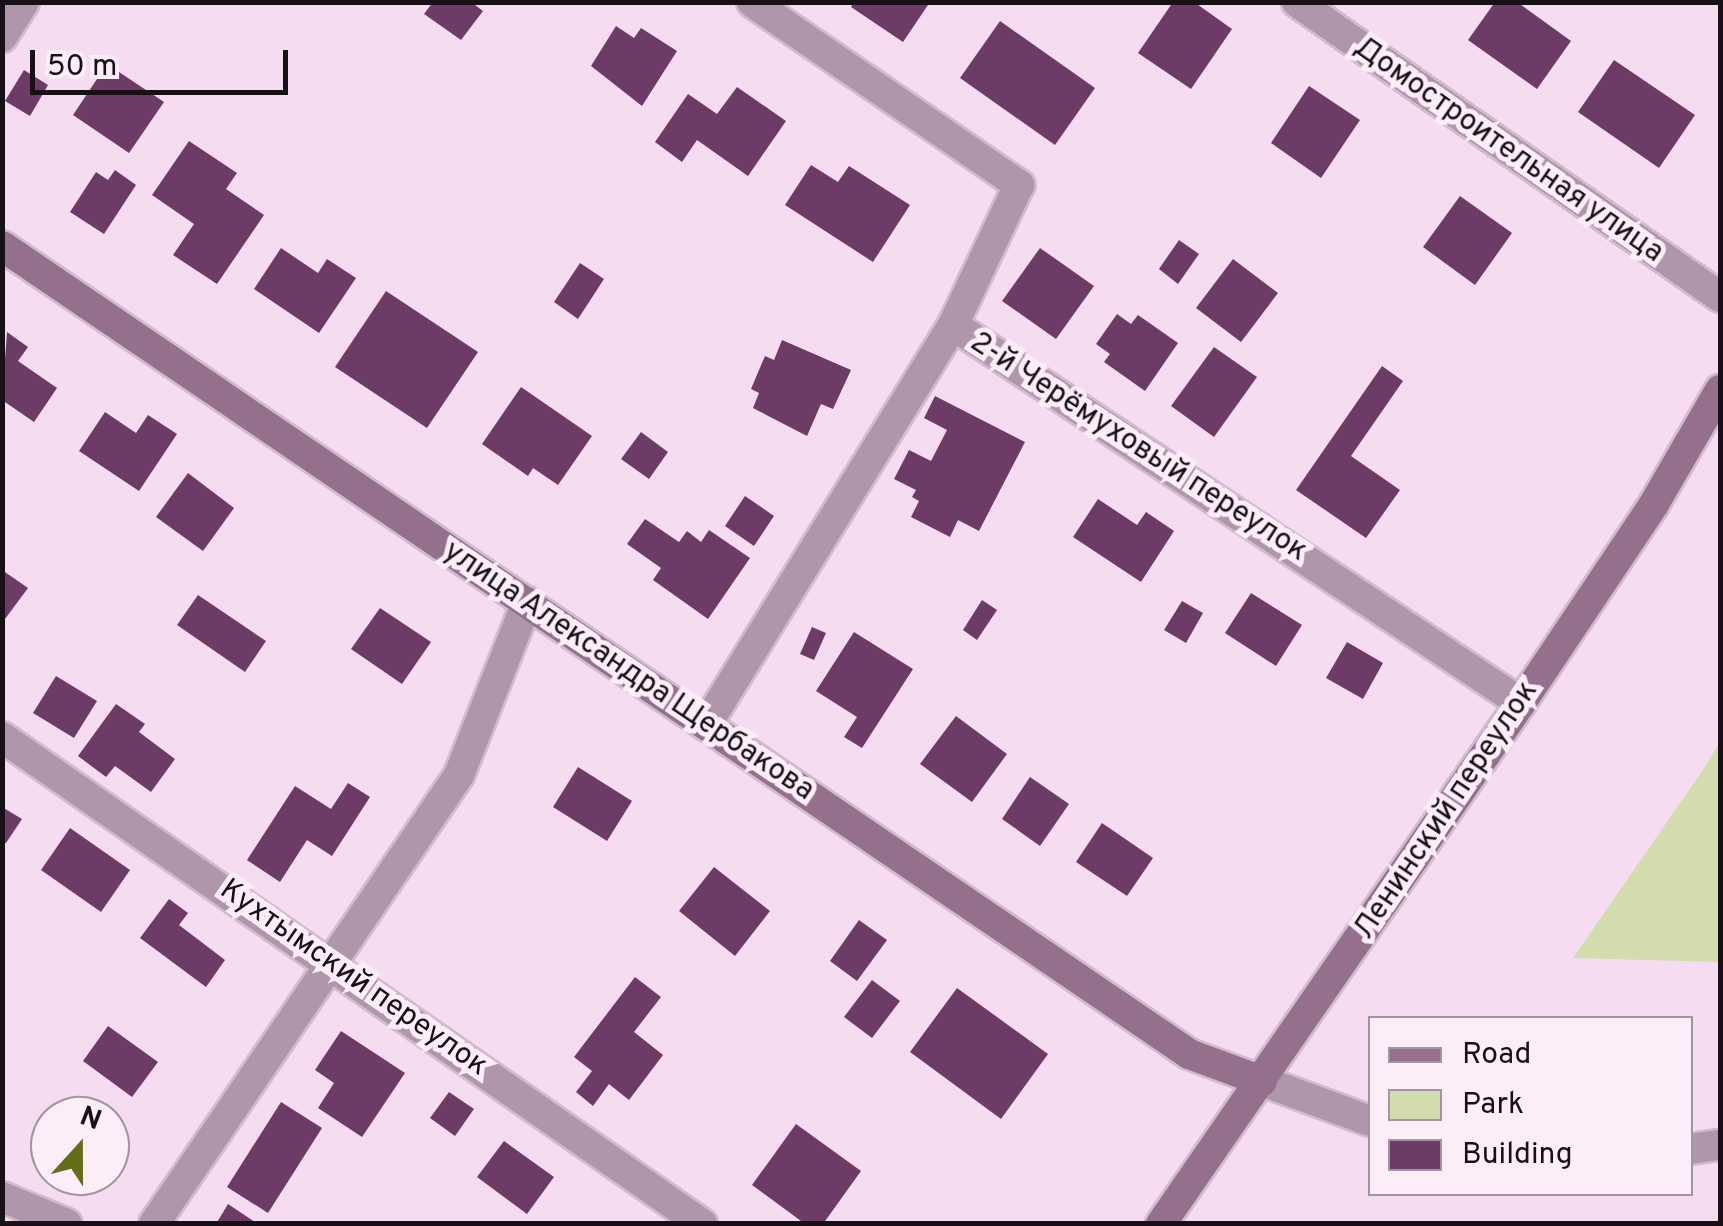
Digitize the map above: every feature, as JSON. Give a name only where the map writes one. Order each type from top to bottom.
[{"type":"street","points":[[2,37],[24,2]]},
{"type":"street","name":"2-й Черёмуховый переулок","points":[[752,2],[1019,185],[953,325],[1521,704]]},
{"type":"street","name":"Домостроительная улица","points":[[1297,2],[1720,297]]},
{"type":"street","name":"улица Александра Щербакова","points":[[2,246],[1189,1054],[1262,1081]]},
{"type":"street","points":[[706,726],[953,325]]},
{"type":"street","name":"Ленинский переулок","points":[[1160,1224],[1521,704],[1654,504],[1720,390]]},
{"type":"street","points":[[154,1224],[458,775],[527,602]]},
{"type":"street","name":"Кухтымский переулок","points":[[2,737],[702,1224]]},
{"type":"street","points":[[1262,1081],[1368,1120]]},
{"type":"street","points":[[1693,1149],[1720,1146]]},
{"type":"street","points":[[2,1196],[66,1224]]},
{"type":"green space","points":[[1720,742],[1720,962],[1573,958],[1703,770]]},
{"type":"building","points":[[433,2],[471,2],[483,11],[461,40],[424,14]]},
{"type":"building","points":[[854,2],[930,2],[903,42],[851,7]]},
{"type":"building","points":[[1173,2],[1194,2],[1232,29],[1191,89],[1138,53]]},
{"type":"building","points":[[1495,2],[1517,2],[1571,41],[1537,89],[1468,40]]},
{"type":"building","points":[[1000,21],[1095,88],[1055,145],[960,78]]},
{"type":"building","points":[[616,26],[634,38],[641,28],[677,51],[642,106],[591,66]]},
{"type":"building","points":[[1614,60],[1695,115],[1659,168],[1578,112]]},
{"type":"building","points":[[107,64],[164,102],[129,153],[73,115]]},
{"type":"building","points":[[24,70],[48,85],[30,116],[5,101]]},
{"type":"building","points":[[1309,86],[1360,120],[1321,178],[1271,143]]},
{"type":"building","points":[[737,87],[786,121],[748,176],[697,140],[682,162],[655,142],[688,94],[717,114]]},
{"type":"building","points":[[189,141],[237,173],[226,189],[264,215],[217,284],[173,255],[194,224],[152,195]]},
{"type":"building","points":[[811,165],[838,182],[849,166],[910,205],[873,262],[785,205]]},
{"type":"building","points":[[115,170],[136,185],[104,234],[70,212],[96,172],[108,180]]},
{"type":"building","points":[[1460,196],[1512,233],[1475,285],[1423,247]]},
{"type":"building","points":[[1179,240],[1199,254],[1178,284],[1159,269]]},
{"type":"building","points":[[281,248],[318,273],[327,259],[356,278],[319,333],[254,289]]},
{"type":"building","points":[[1040,248],[1094,286],[1056,339],[1002,301]]},
{"type":"building","points":[[1233,259],[1278,293],[1241,342],[1196,308]]},
{"type":"building","points":[[580,263],[604,279],[578,319],[554,302]]},
{"type":"building","points":[[386,291],[478,352],[427,428],[335,367]]},
{"type":"building","points":[[1117,314],[1131,324],[1138,315],[1178,343],[1145,391],[1104,362],[1110,354],[1096,344]]},
{"type":"building","points":[[7,332],[28,347],[18,361],[57,388],[34,422],[2,400]]},
{"type":"building","points":[[782,340],[851,370],[833,409],[821,404],[807,436],[753,408],[759,393],[751,389],[765,356],[774,360]]},
{"type":"building","points":[[1214,347],[1257,377],[1214,437],[1171,406]]},
{"type":"building","points":[[1382,366],[1403,381],[1351,456],[1400,490],[1366,538],[1296,490]]},
{"type":"building","points":[[521,387],[592,436],[558,485],[533,468],[528,476],[482,444]]},
{"type":"building","points":[[935,396],[1025,442],[979,531],[958,520],[950,537],[911,517],[919,501],[912,497],[916,490],[894,479],[909,450],[931,461],[947,430],[924,418]]},
{"type":"building","points":[[105,412],[136,433],[148,415],[177,434],[139,491],[79,451]]},
{"type":"building","points":[[641,432],[668,452],[649,479],[621,459]]},
{"type":"building","points":[[188,473],[234,508],[203,551],[156,517]]},
{"type":"building","points":[[745,496],[774,516],[754,546],[725,526]]},
{"type":"building","points":[[1098,499],[1137,525],[1146,512],[1174,531],[1141,582],[1073,537]]},
{"type":"building","points":[[645,519],[679,542],[687,531],[701,542],[709,530],[750,558],[708,619],[653,580],[661,568],[627,544]]},
{"type":"building","points":[[2,570],[28,588],[2,623]]},
{"type":"building","points":[[1251,593],[1302,625],[1276,666],[1225,633]]},
{"type":"building","points":[[198,595],[266,641],[245,672],[177,625]]},
{"type":"building","points":[[982,600],[997,610],[977,640],[963,630]]},
{"type":"building","points":[[1182,601],[1203,613],[1186,643],[1164,630]]},
{"type":"building","points":[[380,608],[431,642],[402,684],[351,649]]},
{"type":"building","points":[[812,627],[826,633],[814,660],[800,654]]},
{"type":"building","points":[[854,632],[913,669],[862,748],[844,737],[857,717],[816,691]]},
{"type":"building","points":[[1347,642],[1383,663],[1363,699],[1326,678]]},
{"type":"building","points":[[56,676],[97,701],[74,738],[33,713]]},
{"type":"building","points":[[116,704],[145,724],[139,732],[175,759],[151,792],[115,766],[106,777],[78,756]]},
{"type":"building","points":[[956,716],[1007,754],[972,802],[920,764]]},
{"type":"building","points":[[578,767],[632,801],[607,841],[553,807]]},
{"type":"building","points":[[1030,777],[1069,804],[1040,846],[1002,819]]},
{"type":"building","points":[[348,783],[370,797],[332,856],[307,840],[280,882],[247,860],[295,786],[331,809]]},
{"type":"building","points":[[2,807],[22,819],[6,843],[2,841]]},
{"type":"building","points":[[1102,823],[1153,858],[1127,896],[1076,862]]},
{"type":"building","points":[[70,828],[130,870],[101,912],[41,870]]},
{"type":"building","points":[[714,867],[770,911],[735,956],[679,911]]},
{"type":"building","points":[[169,899],[188,913],[179,925],[225,960],[206,987],[140,938]]},
{"type":"building","points":[[859,920],[887,940],[857,981],[830,961]]},
{"type":"building","points":[[635,977],[661,997],[634,1032],[663,1055],[629,1100],[609,1084],[593,1106],[576,1092],[592,1071],[574,1057]]},
{"type":"building","points":[[872,980],[900,1001],[872,1038],[844,1017]]},
{"type":"building","points":[[957,988],[1048,1054],[1001,1119],[910,1052]]},
{"type":"building","points":[[108,1026],[158,1062],[132,1097],[83,1061]]},
{"type":"building","points":[[341,1031],[405,1073],[362,1137],[318,1108],[334,1083],[315,1070]]},
{"type":"building","points":[[449,1092],[474,1109],[455,1136],[430,1118]]},
{"type":"building","points":[[281,1102],[322,1128],[268,1213],[227,1187]]},
{"type":"building","points":[[796,1124],[861,1171],[823,1224],[805,1224],[752,1185]]},
{"type":"building","points":[[504,1141],[554,1177],[527,1214],[477,1177]]},
{"type":"building","points":[[228,1204],[258,1224],[216,1224]]}]
